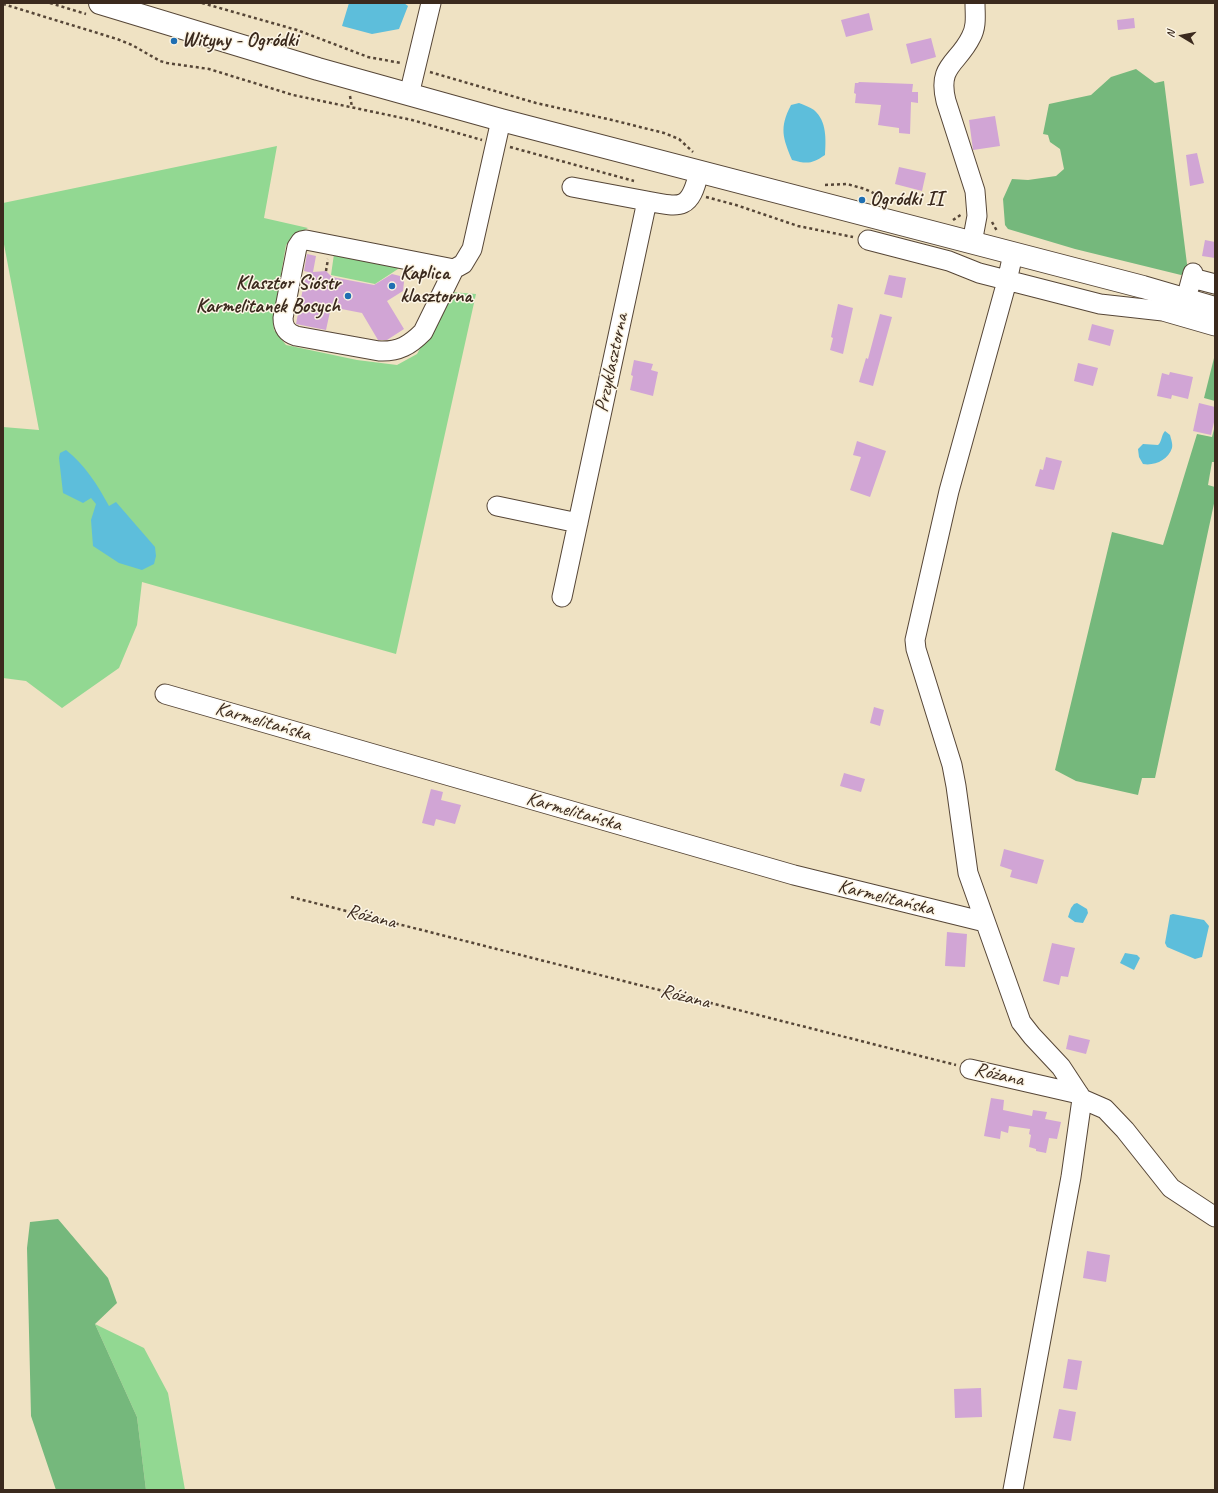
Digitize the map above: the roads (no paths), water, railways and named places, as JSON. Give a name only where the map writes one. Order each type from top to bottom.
[{"type":"main road","points":[[100,3],[409,95],[501,120],[698,163],[972,244],[1186,299],[1215,308]]},
{"type":"street","points":[[409,95],[417,68],[431,3]]},
{"type":"street","points":[[972,244],[977,216],[976,191],[946,101],[944,82],[945,75],[971,38],[976,24],[975,3]]},
{"type":"street","points":[[454,268],[423,332],[401,348],[390,352],[296,336],[290,334],[283,324],[297,247],[301,241],[306,240],[454,268],[463,264],[472,249],[501,120]]},
{"type":"street","points":[[572,187],[674,206],[685,202],[693,195],[698,163]]},
{"type":"street","name":"Przyklasztorna","points":[[562,597],[647,201]]},
{"type":"street","points":[[868,240],[949,261],[979,273],[1007,281],[1100,304],[1163,312],[1215,326]]},
{"type":"street","points":[[1013,254],[950,491],[915,640],[916,649],[952,765],[968,873],[1021,1022],[1061,1067],[1081,1097],[1071,1177],[1013,1490]]},
{"type":"street","points":[[1186,299],[1192,276],[1215,284]]},
{"type":"street","points":[[497,506],[578,523]]},
{"type":"street","name":"Karmelitańska","points":[[165,694],[794,875],[985,922]]},
{"type":"street","name":"Różana","points":[[970,1069],[1081,1097],[1105,1109],[1125,1130],[1171,1188],[1215,1217]]},
{"type":"water","points":[[349,3],[404,3],[408,6],[399,29],[372,34],[342,26]]},
{"type":"water","points":[[799,103],[814,110],[818,114],[825,131],[825,155],[813,162],[792,160],[786,145],[784,127],[787,113],[791,105]]},
{"type":"water","points":[[1165,431],[1170,435],[1172,442],[1170,452],[1164,459],[1156,463],[1143,464],[1139,457],[1138,449],[1143,444],[1158,445]]},
{"type":"water","points":[[66,450],[90,475],[109,506],[116,502],[155,547],[156,556],[154,564],[142,570],[119,563],[93,546],[91,520],[96,504],[91,498],[83,503],[63,493],[59,458],[60,453]]},
{"type":"water","points":[[1077,903],[1087,909],[1088,913],[1083,923],[1075,922],[1068,917],[1071,908]]},
{"type":"water","points":[[1173,914],[1204,920],[1209,926],[1202,957],[1195,959],[1167,947],[1165,943],[1170,915]]},
{"type":"water","points":[[1125,953],[1137,955],[1140,958],[1134,970],[1120,963]]},
{"type":"place","name":"Wityny - Ogródki","points":[[174,41]]},
{"type":"place","name":"Ogródki II","points":[[862,200]]},
{"type":"place","name":"Kaplica klasztorna","points":[[392,286]]},
{"type":"place","name":"Klasztor Sióstr Karmelitanek Bosych","points":[[348,296]]}]
